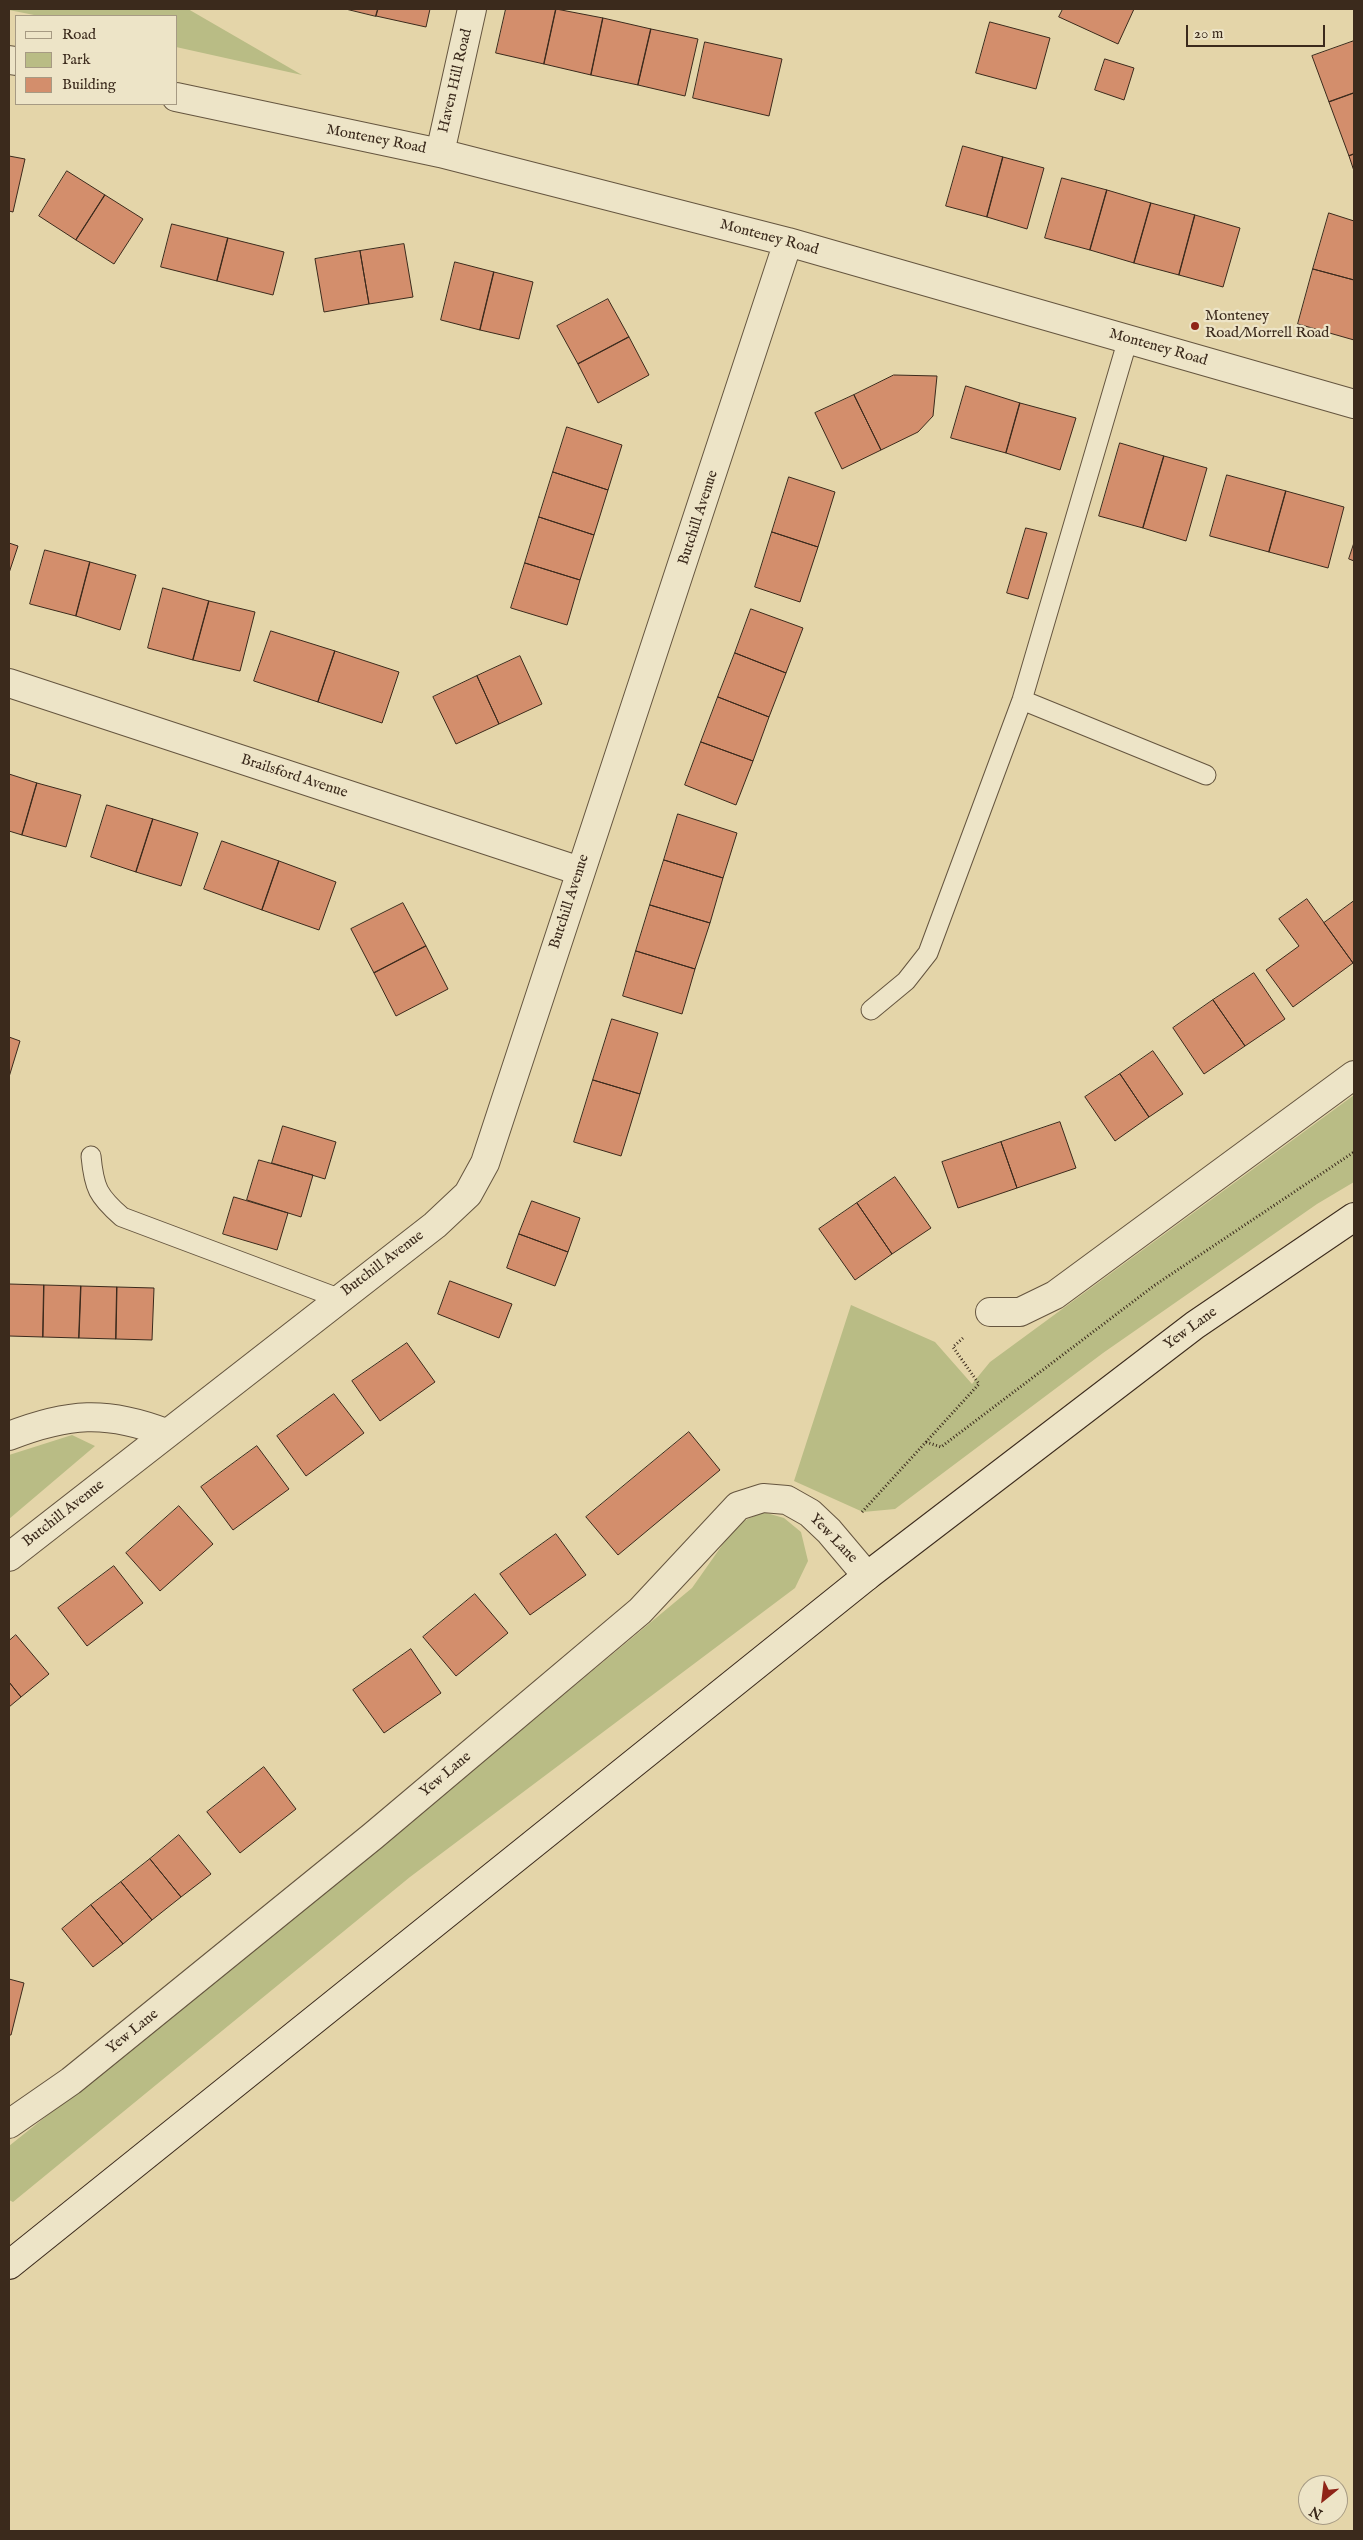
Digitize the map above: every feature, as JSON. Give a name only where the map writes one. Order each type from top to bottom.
[{"type":"street","name":"Haven Hill Road","points":[[440,153],[472,9]]},
{"type":"street","name":"Monteney Road","points":[[178,97],[440,153],[788,242],[1354,404]]},
{"type":"street","name":"Butchill Avenue","points":[[9,1557],[435,1224],[468,1194],[485,1163],[580,870],[684,563],[788,242]]},
{"type":"street","name":"Brailsford Avenue","points":[[9,683],[580,870]]},
{"type":"street","points":[[990,1312],[1020,1312],[1054,1294],[1354,1075]]},
{"type":"street","name":"Yew Lane","points":[[10,2262],[867,1576],[1195,1325],[1354,1217]]},
{"type":"street","points":[[9,1436],[67,1418],[107,1416],[140,1423],[166,1433]]},
{"type":"street","name":"Yew Lane","points":[[9,2124],[87,2069],[380,1830],[632,1618],[738,1506],[763,1498],[787,1500],[810,1513],[838,1541],[867,1576]]},
{"type":"lane","points":[[872,1010],[906,981],[928,953],[1022,700],[1128,339]]},
{"type":"lane","points":[[1022,700],[1206,775]]},
{"type":"lane","points":[[91,1156],[93,1182],[96,1188],[103,1200],[122,1216],[338,1298]]},
{"type":"path","points":[[926,1442],[941,1447],[1155,1285],[1354,1152]]},
{"type":"path","points":[[838,1541],[979,1384],[953,1346],[990,1312]]},
{"type":"green space","points":[[188,9],[302,75],[178,47],[178,15],[34,15],[9,10]]},
{"type":"green space","points":[[1354,1095],[1354,1182],[1317,1204],[1103,1353],[895,1509],[863,1512],[794,1481],[851,1305],[935,1342],[972,1384],[990,1362]]},
{"type":"green space","points":[[72,1435],[95,1446],[9,1519],[9,1455]]},
{"type":"green space","points":[[763,1512],[784,1518],[801,1532],[808,1561],[795,1588],[410,1877],[13,2202],[9,2200],[9,2146],[329,1890],[692,1588],[737,1524]]},
{"type":"building","points":[[346,9],[378,9],[376,16]]},
{"type":"building","points":[[378,9],[430,9],[426,27],[376,16]]},
{"type":"building","points":[[506,9],[556,9],[544,64],[496,53]]},
{"type":"building","points":[[556,9],[603,18],[591,75],[544,64]]},
{"type":"building","points":[[1063,9],[1134,9],[1118,44],[1059,17]]},
{"type":"building","points":[[603,18],[651,29],[638,85],[591,75]]},
{"type":"building","points":[[990,22],[1050,38],[1036,89],[976,73]]},
{"type":"building","points":[[651,29],[698,39],[685,96],[638,85]]},
{"type":"building","points":[[1354,41],[1354,93],[1329,102],[1312,56]]},
{"type":"building","points":[[705,42],[782,59],[769,116],[693,98]]},
{"type":"building","points":[[1105,59],[1134,68],[1124,100],[1095,90]]},
{"type":"building","points":[[1354,93],[1354,154],[1349,156],[1329,102]]},
{"type":"building","points":[[963,146],[1003,157],[987,217],[946,206]]},
{"type":"building","points":[[1354,154],[1354,171],[1349,156]]},
{"type":"building","points":[[9,156],[25,159],[13,212],[9,211]]},
{"type":"building","points":[[1003,157],[1044,168],[1027,229],[987,217]]},
{"type":"building","points":[[67,171],[105,195],[76,240],[39,216]]},
{"type":"building","points":[[1062,178],[1107,190],[1090,250],[1045,238]]},
{"type":"building","points":[[1107,190],[1151,203],[1134,263],[1090,250]]},
{"type":"building","points":[[105,195],[143,219],[114,264],[76,240]]},
{"type":"building","points":[[1151,203],[1195,215],[1179,275],[1134,263]]},
{"type":"building","points":[[1329,213],[1354,221],[1354,280],[1313,269]]},
{"type":"building","points":[[1195,215],[1240,228],[1223,287],[1179,275]]},
{"type":"building","points":[[172,224],[228,238],[217,281],[161,267]]},
{"type":"building","points":[[228,238],[284,252],[273,295],[217,281]]},
{"type":"building","points":[[404,244],[413,297],[369,304],[360,251]]},
{"type":"building","points":[[360,251],[369,304],[324,312],[315,259]]},
{"type":"building","points":[[455,262],[494,272],[480,330],[441,320]]},
{"type":"building","points":[[1313,269],[1354,280],[1354,340],[1298,324]]},
{"type":"building","points":[[494,272],[533,282],[519,339],[480,330]]},
{"type":"building","points":[[608,299],[629,337],[578,364],[557,326]]},
{"type":"building","points":[[629,337],[649,375],[598,403],[578,364]]},
{"type":"building","points":[[894,375],[937,376],[933,416],[918,432],[881,450],[854,395]]},
{"type":"building","points":[[966,386],[1020,403],[1006,453],[951,438]]},
{"type":"building","points":[[854,395],[881,450],[842,469],[815,413]]},
{"type":"building","points":[[1020,403],[1076,418],[1060,470],[1006,453]]},
{"type":"building","points":[[567,427],[622,445],[608,490],[553,472]]},
{"type":"building","points":[[1120,443],[1164,456],[1143,528],[1099,516]]},
{"type":"building","points":[[1164,456],[1207,468],[1186,541],[1143,528]]},
{"type":"building","points":[[553,472],[608,490],[594,535],[539,517]]},
{"type":"building","points":[[1227,475],[1286,491],[1269,552],[1210,536]]},
{"type":"building","points":[[789,477],[835,492],[818,547],[772,532]]},
{"type":"building","points":[[1286,491],[1344,507],[1328,568],[1269,552]]},
{"type":"building","points":[[539,517],[594,535],[580,580],[525,563]]},
{"type":"building","points":[[1026,528],[1047,533],[1028,599],[1007,593]]},
{"type":"building","points":[[772,532],[818,547],[800,602],[755,587]]},
{"type":"building","points":[[9,543],[18,546],[9,573]]},
{"type":"building","points":[[1354,543],[1354,561],[1349,559]]},
{"type":"building","points":[[45,550],[90,562],[76,616],[30,604]]},
{"type":"building","points":[[90,562],[136,575],[120,630],[76,616]]},
{"type":"building","points":[[525,563],[580,580],[567,625],[511,608]]},
{"type":"building","points":[[163,588],[209,601],[193,660],[148,648]]},
{"type":"building","points":[[209,601],[255,612],[240,671],[193,660]]},
{"type":"building","points":[[751,609],[803,628],[786,673],[735,653]]},
{"type":"building","points":[[271,631],[335,651],[318,702],[254,681]]},
{"type":"building","points":[[335,651],[399,672],[382,723],[318,702]]},
{"type":"building","points":[[735,653],[786,673],[769,717],[718,697]]},
{"type":"building","points":[[520,656],[542,704],[499,724],[477,676]]},
{"type":"building","points":[[477,676],[499,724],[456,744],[433,697]]},
{"type":"building","points":[[718,697],[769,717],[753,761],[701,742]]},
{"type":"building","points":[[701,742],[753,761],[736,805],[685,785]]},
{"type":"building","points":[[9,774],[37,783],[22,835],[9,831]]},
{"type":"building","points":[[37,783],[81,795],[66,847],[22,835]]},
{"type":"building","points":[[107,805],[153,819],[136,872],[91,857]]},
{"type":"building","points":[[678,814],[737,833],[723,878],[664,860]]},
{"type":"building","points":[[153,819],[198,833],[181,886],[136,872]]},
{"type":"building","points":[[222,841],[279,861],[262,910],[204,889]]},
{"type":"building","points":[[664,860],[723,878],[710,923],[650,905]]},
{"type":"building","points":[[279,861],[336,882],[319,930],[262,910]]},
{"type":"building","points":[[1307,899],[1353,963],[1293,1007],[1266,970],[1299,946],[1279,919]]},
{"type":"building","points":[[1354,901],[1354,962],[1353,963],[1324,923]]},
{"type":"building","points":[[403,903],[426,946],[374,973],[351,929]]},
{"type":"building","points":[[650,905],[710,923],[695,969],[636,951]]},
{"type":"building","points":[[426,946],[448,989],[396,1016],[374,973]]},
{"type":"building","points":[[636,951],[695,969],[682,1014],[623,996]]},
{"type":"building","points":[[1254,973],[1285,1019],[1245,1046],[1213,1000]]},
{"type":"building","points":[[1213,1000],[1245,1046],[1204,1074],[1173,1028]]},
{"type":"building","points":[[612,1019],[658,1033],[640,1094],[593,1080]]},
{"type":"building","points":[[9,1037],[20,1041],[9,1077]]},
{"type":"building","points":[[1153,1051],[1183,1094],[1149,1117],[1120,1074]]},
{"type":"building","points":[[1120,1074],[1149,1117],[1115,1141],[1085,1097]]},
{"type":"building","points":[[593,1080],[640,1094],[621,1156],[574,1142]]},
{"type":"building","points":[[1060,1122],[1076,1168],[1017,1188],[1001,1142]]},
{"type":"building","points":[[283,1126],[336,1142],[325,1179],[272,1163]]},
{"type":"building","points":[[1001,1142],[1017,1188],[958,1208],[942,1162]]},
{"type":"building","points":[[259,1160],[313,1175],[301,1217],[247,1200]]},
{"type":"building","points":[[895,1177],[931,1228],[892,1254],[857,1203]]},
{"type":"building","points":[[234,1197],[288,1213],[277,1250],[223,1234]]},
{"type":"building","points":[[532,1201],[580,1218],[568,1252],[519,1234]]},
{"type":"building","points":[[857,1203],[892,1254],[855,1280],[819,1229]]},
{"type":"building","points":[[519,1234],[568,1252],[555,1286],[507,1268]]},
{"type":"building","points":[[450,1281],[512,1304],[499,1338],[438,1314]]},
{"type":"building","points":[[9,1284],[44,1285],[43,1337],[9,1336]]},
{"type":"building","points":[[44,1285],[81,1286],[79,1338],[43,1337]]},
{"type":"building","points":[[81,1286],[117,1287],[116,1339],[79,1338]]},
{"type":"building","points":[[117,1287],[154,1288],[152,1340],[116,1339]]},
{"type":"building","points":[[407,1343],[435,1382],[380,1421],[352,1381]]},
{"type":"building","points":[[334,1394],[364,1433],[306,1476],[277,1436]]},
{"type":"building","points":[[689,1432],[720,1470],[618,1555],[586,1517]]},
{"type":"building","points":[[257,1446],[289,1489],[233,1530],[201,1487]]},
{"type":"building","points":[[179,1506],[213,1544],[160,1591],[126,1553]]},
{"type":"building","points":[[556,1534],[586,1575],[530,1615],[500,1574]]},
{"type":"building","points":[[114,1566],[143,1603],[87,1646],[58,1608]]},
{"type":"building","points":[[475,1594],[508,1633],[456,1676],[423,1637]]},
{"type":"building","points":[[16,1635],[49,1674],[21,1697],[9,1682],[9,1641]]},
{"type":"building","points":[[411,1649],[441,1693],[384,1733],[353,1690]]},
{"type":"building","points":[[9,1682],[21,1697],[9,1707]]},
{"type":"building","points":[[264,1767],[296,1809],[240,1853],[207,1812]]},
{"type":"building","points":[[179,1835],[211,1874],[181,1897],[150,1859]]},
{"type":"building","points":[[150,1859],[181,1897],[152,1920],[121,1882]]},
{"type":"building","points":[[121,1882],[152,1920],[123,1944],[91,1905]]},
{"type":"building","points":[[91,1905],[123,1944],[93,1967],[62,1929]]},
{"type":"building","points":[[9,1979],[24,1983],[11,2035],[9,2035]]},
{"type":"place","name":"Monteney Road/Morrell Road","points":[[1195,326]]}]
